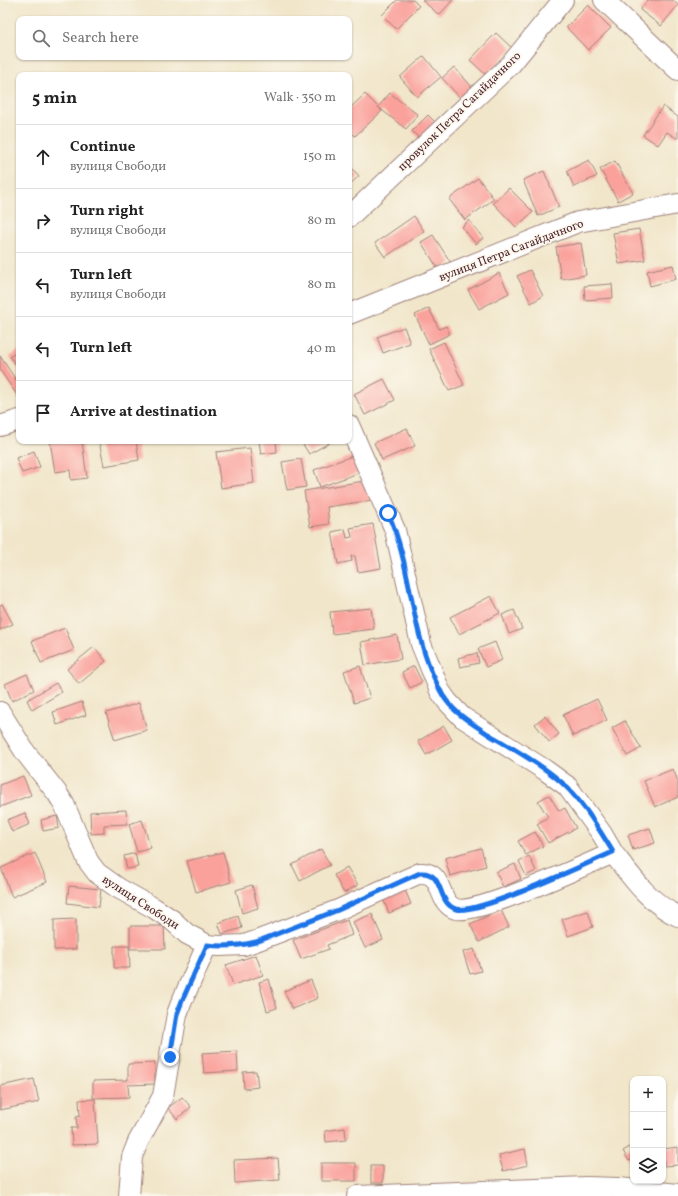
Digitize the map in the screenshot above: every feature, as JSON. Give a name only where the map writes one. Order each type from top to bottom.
[{"type":"street","name":"провулок Петра Сагайдачного","points":[[352,214],[511,64],[563,0]]},
{"type":"street","points":[[604,0],[678,70]]},
{"type":"street","name":"вулиця Петра Сагайдачного","points":[[352,313],[578,222],[678,204]]},
{"type":"street","points":[[0,426],[16,421]]},
{"type":"street","points":[[352,432],[395,530],[421,644],[440,691],[446,701],[462,718],[545,770],[567,786],[602,834],[613,852],[647,894],[666,910],[678,916]]},
{"type":"street","name":"вулиця Свободи","points":[[0,712],[25,752],[64,804],[88,861],[98,873],[118,888],[154,908],[172,920],[188,934],[207,945],[232,946],[256,942],[338,910],[420,873],[429,873],[434,876],[445,900],[451,906],[457,909],[473,908],[529,888],[613,852]]},
{"type":"street","points":[[129,1196],[131,1163],[134,1150],[163,1096],[177,1014],[207,945]]},
{"type":"street","points":[[357,1196],[587,1187],[637,1189],[678,1194]]},
{"type":"building","points":[[397,0],[413,0],[419,6],[396,29],[382,15]]},
{"type":"building","points":[[422,0],[453,0],[439,15]]},
{"type":"building","points":[[648,0],[673,0],[678,5],[661,26],[640,10]]},
{"type":"building","points":[[588,5],[611,28],[588,50],[566,27]]},
{"type":"building","points":[[496,33],[512,48],[486,75],[470,60]]},
{"type":"building","points":[[424,56],[441,77],[417,97],[400,77]]},
{"type":"building","points":[[454,67],[473,88],[461,99],[442,78]]},
{"type":"building","points":[[390,93],[418,115],[406,129],[378,107]]},
{"type":"building","points":[[365,94],[382,111],[355,136],[352,133],[352,106]]},
{"type":"building","points":[[663,106],[678,117],[678,139],[667,132],[658,145],[643,135]]},
{"type":"building","points":[[428,115],[438,125],[422,141],[412,131]]},
{"type":"building","points":[[589,160],[597,176],[574,187],[567,171]]},
{"type":"building","points":[[615,161],[633,193],[618,201],[600,169]]},
{"type":"building","points":[[352,168],[359,176],[352,182]]},
{"type":"building","points":[[544,171],[559,207],[538,216],[523,180]]},
{"type":"building","points":[[478,178],[494,199],[465,220],[449,199]]},
{"type":"building","points":[[509,188],[533,212],[516,227],[493,203]]},
{"type":"building","points":[[414,216],[424,231],[385,257],[375,243]]},
{"type":"building","points":[[469,220],[483,238],[476,244],[462,227]]},
{"type":"building","points":[[639,229],[645,260],[619,264],[613,233]]},
{"type":"building","points":[[433,235],[451,263],[439,270],[421,242]]},
{"type":"building","points":[[581,243],[586,275],[561,279],[556,247]]},
{"type":"building","points":[[673,265],[676,279],[650,286],[647,271]]},
{"type":"building","points":[[530,270],[543,296],[531,303],[517,276]]},
{"type":"building","points":[[499,273],[509,293],[479,309],[468,290]]},
{"type":"building","points":[[612,284],[613,298],[585,300],[584,286]]},
{"type":"building","points":[[429,308],[439,329],[446,326],[450,334],[429,344],[415,315]]},
{"type":"building","points":[[404,327],[410,343],[383,353],[377,337]]},
{"type":"building","points":[[444,342],[464,385],[449,391],[429,349]]},
{"type":"building","points":[[16,352],[16,365],[10,357]]},
{"type":"building","points":[[0,356],[16,380],[16,394],[0,370]]},
{"type":"building","points":[[384,379],[395,400],[365,415],[354,394]]},
{"type":"building","points":[[407,428],[415,446],[382,460],[374,443]]},
{"type":"building","points":[[50,444],[82,444],[87,478],[71,480],[70,470],[55,472]]},
{"type":"building","points":[[100,444],[136,444],[139,460],[104,466]]},
{"type":"building","points":[[259,444],[276,444],[277,452],[261,454]]},
{"type":"building","points":[[303,444],[327,444],[309,454]]},
{"type":"building","points":[[250,448],[254,483],[221,488],[216,452]]},
{"type":"building","points":[[34,451],[40,467],[22,473],[16,458]]},
{"type":"building","points":[[355,455],[361,472],[320,487],[314,470]]},
{"type":"building","points":[[301,459],[306,487],[287,490],[282,462]]},
{"type":"building","points":[[370,480],[373,500],[327,507],[329,524],[310,527],[304,491]]},
{"type":"building","points":[[373,524],[381,568],[358,572],[355,556],[351,556],[352,561],[338,564],[332,532],[345,529],[347,538],[352,537],[350,528]]},
{"type":"building","points":[[491,596],[500,613],[459,634],[450,617]]},
{"type":"building","points":[[2,604],[13,624],[0,630],[0,605]]},
{"type":"building","points":[[371,608],[374,629],[332,634],[330,612]]},
{"type":"building","points":[[514,610],[522,629],[509,634],[502,615]]},
{"type":"building","points":[[65,628],[74,650],[41,663],[32,641]]},
{"type":"building","points":[[397,635],[401,659],[365,665],[361,642]]},
{"type":"building","points":[[495,642],[502,660],[486,667],[478,649]]},
{"type":"building","points":[[94,647],[106,661],[79,684],[67,669]]},
{"type":"building","points":[[477,653],[479,663],[460,667],[458,658]]},
{"type":"building","points":[[360,666],[370,698],[354,703],[344,671]]},
{"type":"building","points":[[414,666],[422,682],[410,688],[402,672]]},
{"type":"building","points":[[27,674],[34,690],[12,701],[5,684]]},
{"type":"building","points":[[56,683],[62,692],[32,710],[27,700]]},
{"type":"building","points":[[597,699],[607,720],[573,736],[563,715]]},
{"type":"building","points":[[82,702],[86,715],[57,725],[53,712]]},
{"type":"building","points":[[139,703],[147,730],[115,740],[106,713]]},
{"type":"building","points":[[545,716],[559,734],[549,742],[535,724]]},
{"type":"building","points":[[625,721],[641,748],[627,756],[612,728]]},
{"type":"building","points":[[444,726],[452,740],[426,755],[418,741]]},
{"type":"building","points":[[673,769],[678,781],[678,797],[655,807],[644,781]]},
{"type":"building","points":[[23,776],[31,795],[0,807],[0,785]]},
{"type":"building","points":[[549,795],[559,811],[565,808],[576,828],[548,843],[537,824],[548,817],[538,801]]},
{"type":"building","points":[[126,810],[127,824],[104,825],[104,833],[91,834],[90,812]]},
{"type":"building","points":[[25,813],[30,824],[12,832],[7,820]]},
{"type":"building","points":[[57,816],[59,828],[43,831],[41,820]]},
{"type":"building","points":[[142,820],[151,848],[137,852],[129,824]]},
{"type":"building","points":[[650,828],[655,843],[633,850],[628,835]]},
{"type":"building","points":[[535,832],[543,846],[526,855],[518,841]]},
{"type":"building","points":[[481,848],[486,866],[450,876],[445,858]]},
{"type":"building","points":[[321,849],[330,865],[300,881],[292,865]]},
{"type":"building","points":[[223,852],[231,882],[196,892],[187,861]]},
{"type":"building","points":[[35,853],[47,882],[12,897],[1,868]]},
{"type":"building","points":[[135,853],[138,867],[127,869],[124,856]]},
{"type":"building","points":[[529,856],[536,871],[526,876],[519,861]]},
{"type":"building","points":[[515,864],[521,879],[503,887],[496,872]]},
{"type":"building","points":[[347,867],[358,885],[344,893],[334,875]]},
{"type":"building","points":[[252,885],[258,908],[242,913],[236,890]]},
{"type":"building","points":[[69,886],[101,889],[99,907],[67,903]]},
{"type":"building","points":[[405,890],[411,904],[389,913],[383,899]]},
{"type":"building","points":[[501,910],[509,927],[479,942],[470,924]]},
{"type":"building","points":[[588,911],[593,927],[568,936],[562,919]]},
{"type":"building","points":[[372,914],[383,940],[365,948],[353,922]]},
{"type":"building","points":[[238,916],[242,928],[222,934],[218,923]]},
{"type":"building","points":[[76,919],[76,949],[54,950],[54,920]]},
{"type":"building","points":[[347,920],[352,935],[327,945],[329,949],[301,959],[293,940]]},
{"type":"building","points":[[130,926],[164,926],[165,949],[130,949]]},
{"type":"building","points":[[114,946],[129,946],[130,968],[114,968]]},
{"type":"building","points":[[474,949],[481,971],[470,974],[463,952]]},
{"type":"building","points":[[256,955],[263,975],[233,985],[226,965]]},
{"type":"building","points":[[269,979],[277,1008],[267,1011],[259,982]]},
{"type":"building","points":[[311,980],[318,998],[292,1009],[284,991]]},
{"type":"building","points":[[237,1051],[238,1071],[204,1073],[202,1053]]},
{"type":"building","points":[[155,1063],[155,1084],[128,1085],[129,1097],[93,1098],[93,1081],[128,1080],[128,1064]]},
{"type":"building","points":[[256,1071],[258,1087],[244,1089],[243,1072]]},
{"type":"building","points":[[34,1079],[39,1102],[0,1110],[0,1086]]},
{"type":"building","points":[[182,1097],[191,1107],[177,1119],[168,1108]]},
{"type":"building","points":[[95,1099],[98,1144],[72,1145],[71,1128],[77,1128],[76,1117],[80,1116],[79,1100]]},
{"type":"building","points":[[345,1128],[346,1140],[326,1142],[325,1131]]},
{"type":"building","points":[[630,1147],[630,1160],[629,1161],[623,1151]]},
{"type":"building","points":[[678,1147],[678,1165],[666,1166],[666,1149]]},
{"type":"building","points":[[525,1149],[528,1165],[503,1171],[499,1155]]},
{"type":"building","points":[[278,1158],[280,1180],[235,1183],[234,1160]]},
{"type":"building","points":[[321,1163],[356,1163],[356,1181],[321,1181]]},
{"type":"building","points":[[371,1166],[383,1166],[383,1183],[371,1183]]},
{"type":"route","points":[[170,1057],[177,1014],[207,945],[232,946],[256,942],[338,910],[420,873],[429,873],[434,876],[445,900],[455,909],[464,910],[473,908],[486,905],[529,888],[613,852],[602,834],[567,786],[545,770],[462,718],[446,701],[440,691],[421,644],[403,560],[395,530],[388,513]]}]
